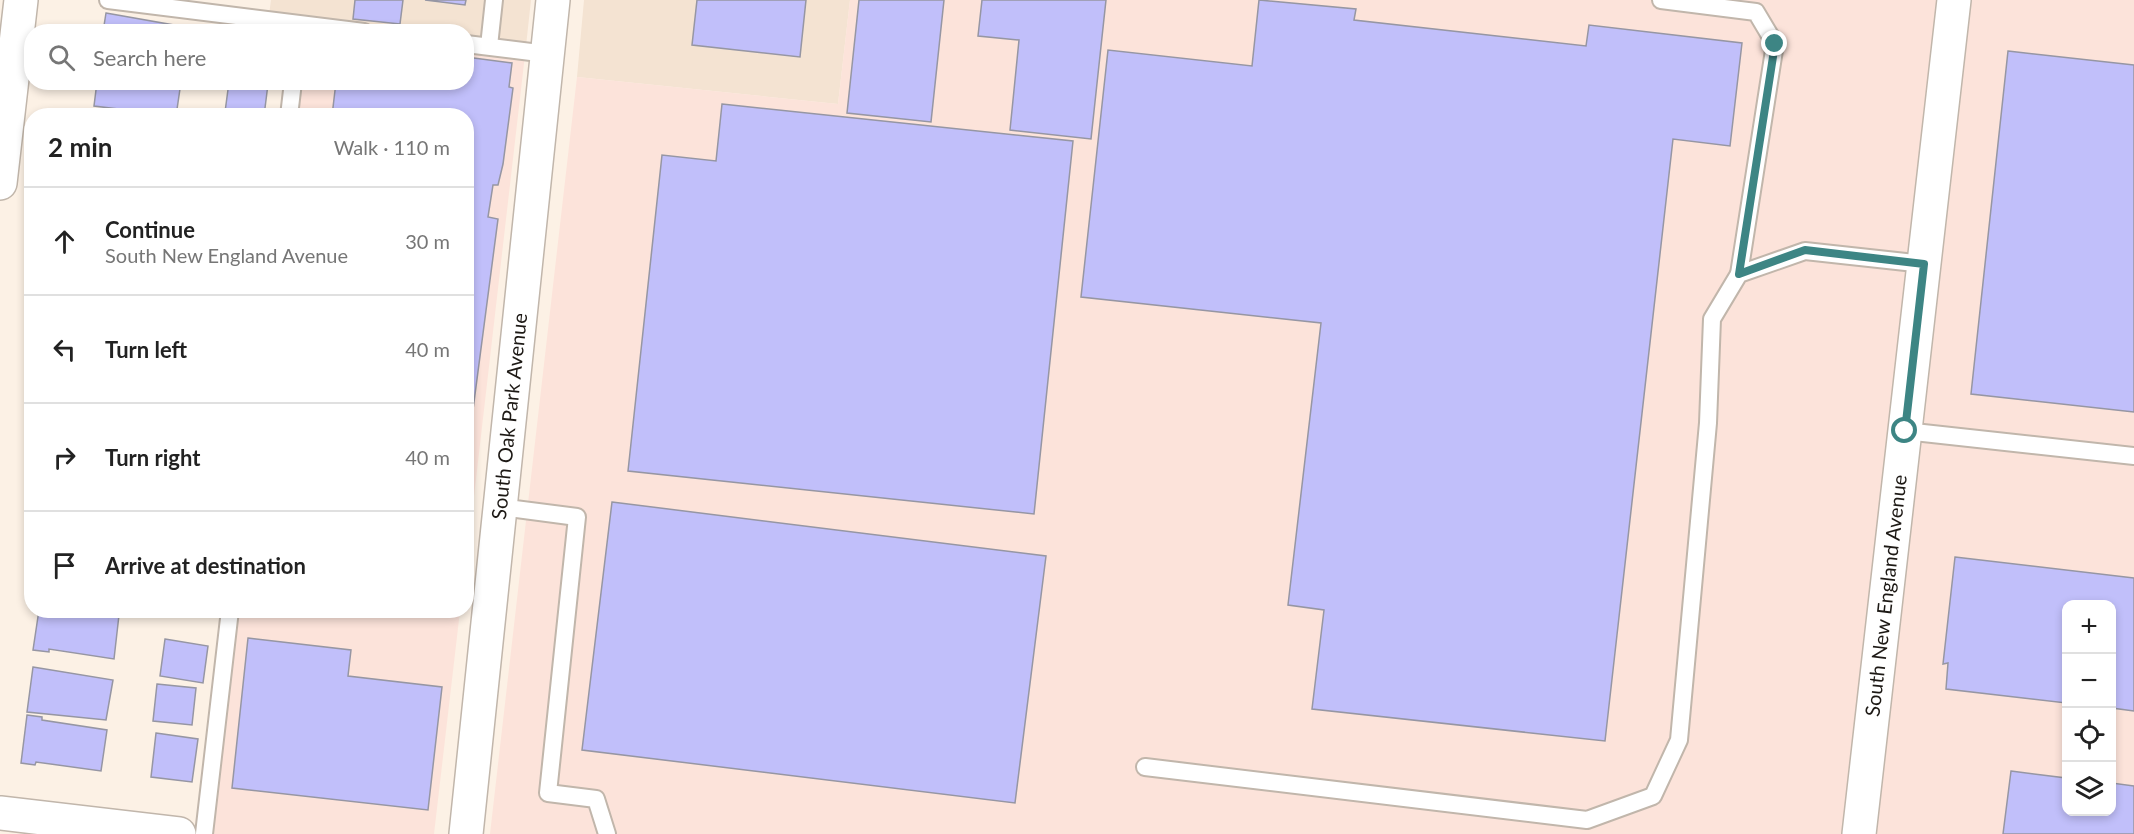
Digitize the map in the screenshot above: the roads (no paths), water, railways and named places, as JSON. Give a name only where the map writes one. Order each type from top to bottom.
[{"type":"street","points":[[0,183],[21,0]]},
{"type":"street","name":"South Oak Park Avenue","points":[[466,834],[554,0]]},
{"type":"street","name":"South New England Avenue","points":[[1859,834],[1954,0]]},
{"type":"street","points":[[0,813],[179,834]]},
{"type":"lane","points":[[108,0],[272,24]]},
{"type":"lane","points":[[489,46],[494,0]]},
{"type":"lane","points":[[1145,767],[1587,820],[1653,796],[1679,740],[1708,423],[1712,318],[1739,274],[1775,44],[1756,12],[1661,0]]},
{"type":"lane","points":[[474,45],[547,54]]},
{"type":"lane","points":[[290,108],[292,90]]},
{"type":"lane","points":[[1739,274],[1805,250],[1924,264]]},
{"type":"lane","points":[[1905,431],[2134,456]]},
{"type":"lane","points":[[500,507],[577,517],[548,793],[596,799],[607,834]]},
{"type":"lane","points":[[204,834],[229,618]]}]
